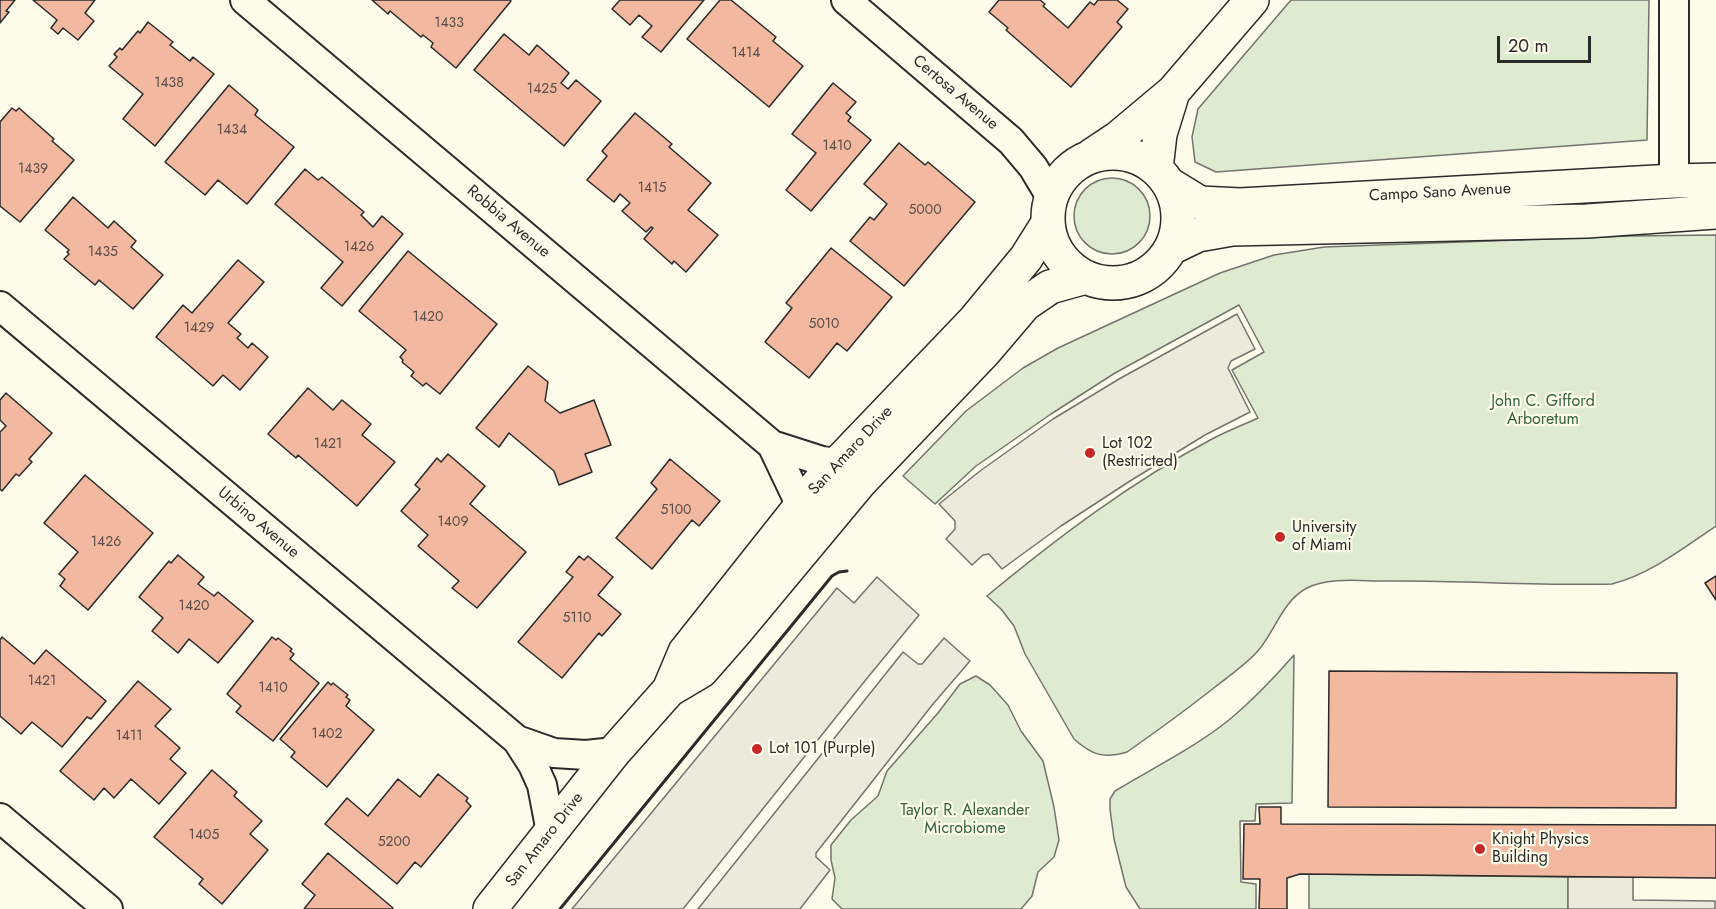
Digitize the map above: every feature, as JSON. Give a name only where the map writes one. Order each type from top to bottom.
[{"type":"street","name":"Robbia Avenue","points":[[245,0],[772,445],[822,461],[837,463]]},
{"type":"street","name":"Certosa Avenue","points":[[846,0],[1011,141],[1029,160],[1050,210]]},
{"type":"street","points":[[1091,156],[1106,153],[1125,154],[1145,161],[1163,177],[1176,200],[1178,216],[1171,248],[1152,270],[1140,278],[1113,284],[1086,277],[1074,269],[1063,259],[1051,236],[1050,210],[1067,171],[1118,138],[1173,93],[1252,0]]},
{"type":"street","points":[[1674,0],[1674,181]]},
{"type":"street","points":[[1163,177],[1160,134],[1173,93]]},
{"type":"street","name":"Campo Sano Avenue","points":[[1163,177],[1200,203],[1229,205],[1716,180]]},
{"type":"street","name":"San Amaro Drive","points":[[669,690],[685,652],[837,463],[974,321],[1026,258],[1050,210]]},
{"type":"street","name":"Campo Sano Avenue","points":[[1171,248],[1198,235],[1232,229],[1587,220],[1716,212]]},
{"type":"street","name":"San Amaro Drive","points":[[490,909],[614,752],[669,690],[701,671],[882,458],[985,351],[1025,304],[1050,287],[1086,277]]},
{"type":"street","name":"Urbino Avenue","points":[[0,306],[517,740],[542,784],[552,832]]},
{"type":"street","points":[[843,504],[840,492],[843,479],[855,466],[870,430]]},
{"type":"street","name":"Robbia Avenue","points":[[772,445],[801,506]]},
{"type":"street","name":"Urbino Avenue","points":[[517,740],[554,753],[585,755],[614,752]]},
{"type":"street","points":[[0,818],[108,909]]},
{"type":"green space","points":[[1291,0],[1649,0],[1647,140],[1216,172],[1195,162],[1192,137],[1198,109]]},
{"type":"green space","points":[[1112,178],[1126,181],[1139,189],[1147,202],[1150,216],[1147,230],[1139,243],[1126,251],[1112,254],[1098,251],[1085,243],[1077,230],[1074,216],[1077,202],[1085,189],[1098,181]]},
{"type":"green space","name":"John C. Gifford Arboretum","points":[[1716,235],[1716,526],[1653,567],[1612,584],[1355,580],[1325,582],[1307,588],[1291,601],[1257,652],[1237,670],[1127,752],[1111,755],[1098,754],[1086,749],[1074,739],[1025,654],[1014,626],[987,596],[1040,553],[1124,492],[1212,439],[1258,418],[1232,370],[1264,352],[1239,305],[1115,373],[1051,414],[976,466],[935,504],[903,476],[966,411],[1023,368],[1058,348],[1220,273],[1274,255],[1324,247]]},
{"type":"green space","points":[[1294,655],[1292,803],[1256,804],[1255,821],[1240,821],[1241,882],[1256,884],[1256,909],[1140,909],[1126,887],[1114,839],[1110,799],[1115,791],[1188,749],[1229,720],[1263,689]]},
{"type":"green space","name":"Taylor R. Alexander Microbiome","points":[[976,676],[990,685],[1008,705],[1021,731],[1043,761],[1059,840],[1054,857],[1038,872],[1032,896],[1021,909],[842,909],[832,899],[835,878],[831,860],[831,845],[851,820],[878,796],[887,771],[960,684]]},
{"type":"green space","points":[[1309,874],[1568,877],[1568,909],[1309,909]]},
{"type":"shaded area","name":"Lot 102 (Restricted)","points":[[1237,314],[1255,349],[1231,361],[1228,368],[1250,412],[1205,435],[1130,481],[1061,526],[1002,569],[989,554],[983,555],[972,565],[946,539],[955,529],[955,521],[939,504],[980,471],[1053,419],[1119,379]]},
{"type":"shaded area","name":"Lot 101 (Purple)","points":[[877,577],[919,615],[683,909],[572,909],[837,588],[854,603]]},
{"type":"shaded area","name":"Lot 101 (Purple)","points":[[944,638],[970,661],[933,704],[816,853],[816,857],[830,870],[800,909],[698,909],[903,652],[918,664],[922,664]]},
{"type":"shaded area","points":[[1568,877],[1633,877],[1633,900],[1715,901],[1715,909],[1568,909]]},
{"type":"building","points":[[0,0],[15,0],[0,23]]},
{"type":"building","points":[[33,0],[95,0],[85,13],[94,21],[78,40],[63,28],[58,34],[51,28],[57,20]]},
{"type":"building","points":[[372,0],[511,1],[456,68],[431,47],[433,43],[423,35],[421,37],[390,11],[388,14]]},
{"type":"building","points":[[620,0],[704,0],[661,52],[642,37],[652,26],[639,15],[630,25],[612,9]]},
{"type":"building","points":[[720,0],[731,0],[776,37],[773,41],[803,66],[769,107],[687,39]]},
{"type":"building","points":[[999,0],[1040,0],[1045,4],[1043,6],[1068,28],[1090,2],[1094,5],[1098,0],[1117,0],[1128,9],[1117,22],[1122,27],[1071,87],[1006,30],[1008,28],[989,12]]},
{"type":"building","points":[[148,22],[173,42],[170,45],[190,61],[193,57],[214,74],[155,146],[123,119],[143,94],[109,66],[117,57],[114,54],[120,48],[122,50]]},
{"type":"building","points":[[504,34],[529,55],[537,45],[569,73],[561,83],[568,89],[576,80],[601,101],[564,146],[474,70]]},
{"type":"building","points":[[833,83],[856,102],[846,113],[851,117],[848,121],[871,140],[811,211],[786,190],[816,153],[792,134]]},
{"type":"building","points":[[229,85],[258,110],[255,115],[294,147],[247,204],[218,180],[205,195],[165,162]]},
{"type":"building","points":[[12,108],[16,111],[19,108],[74,160],[20,222],[0,206],[0,122]]},
{"type":"building","points":[[635,113],[672,144],[669,147],[711,183],[688,210],[718,235],[686,272],[674,261],[672,264],[644,239],[653,228],[651,227],[646,232],[622,211],[630,203],[620,194],[614,202],[587,180],[607,156],[602,151]]},
{"type":"building","points":[[899,143],[925,165],[928,162],[975,202],[904,286],[850,241],[870,217],[874,220],[887,204],[864,184]]},
{"type":"building","points":[[305,169],[318,180],[322,177],[364,212],[361,215],[373,227],[382,216],[403,234],[342,306],[321,288],[343,262],[275,204]]},
{"type":"building","points":[[73,197],[108,228],[114,221],[136,241],[131,247],[163,275],[133,309],[99,280],[95,285],[64,259],[69,254],[67,252],[69,250],[45,230]]},
{"type":"building","points":[[831,248],[892,297],[847,351],[837,343],[809,378],[765,342],[792,308],[786,303]]},
{"type":"building","points":[[408,251],[497,324],[440,394],[426,383],[423,386],[411,376],[414,372],[402,362],[400,357],[406,350],[359,311]]},
{"type":"building","points":[[238,260],[264,282],[228,323],[241,334],[237,338],[248,348],[252,343],[268,357],[240,390],[223,375],[213,386],[156,337],[183,305],[192,313]]},
{"type":"building","points":[[528,366],[548,382],[545,401],[560,413],[594,400],[611,445],[585,454],[592,472],[559,485],[554,471],[509,433],[499,447],[476,428]]},
{"type":"building","points":[[308,388],[333,410],[342,400],[371,424],[362,435],[395,462],[357,506],[298,455],[296,458],[268,434]]},
{"type":"building","points":[[6,393],[52,433],[29,459],[32,462],[19,476],[16,474],[2,491],[0,489],[0,432],[6,426],[0,420],[0,400]]},
{"type":"building","points":[[448,454],[485,486],[470,504],[526,552],[477,608],[452,588],[459,581],[418,546],[428,535],[401,511],[420,489],[415,485],[437,458],[441,462]]},
{"type":"building","points":[[670,459],[720,501],[699,526],[692,520],[652,569],[616,538],[657,489],[651,483]]},
{"type":"building","points":[[85,475],[153,533],[88,610],[60,586],[65,579],[59,574],[78,552],[44,523]]},
{"type":"building","points":[[178,555],[204,577],[198,584],[214,596],[218,592],[253,621],[218,663],[189,639],[178,653],[152,631],[163,618],[139,597],[169,561],[171,563]]},
{"type":"building","points":[[579,556],[584,560],[588,556],[613,577],[598,595],[621,614],[602,636],[599,633],[562,678],[518,642],[573,577],[566,572]]},
{"type":"building","points":[[1716,576],[1716,600],[1705,583]]},
{"type":"building","points":[[2,637],[34,664],[46,650],[106,701],[91,719],[87,717],[62,747],[32,722],[21,734],[0,716],[0,640]]},
{"type":"building","points":[[272,637],[276,640],[278,638],[292,649],[290,651],[294,654],[290,659],[319,683],[273,741],[236,712],[241,706],[227,694]]},
{"type":"building","points":[[1329,671],[1677,673],[1676,808],[1328,807]]},
{"type":"building","points":[[138,681],[171,709],[155,726],[180,748],[170,759],[186,773],[159,804],[131,779],[114,798],[104,788],[94,800],[60,771]]},
{"type":"building","points":[[328,682],[331,685],[333,683],[348,695],[346,697],[350,700],[346,706],[374,730],[327,787],[291,757],[295,752],[280,739]]},
{"type":"building","points":[[212,770],[237,792],[234,796],[262,821],[250,834],[268,850],[222,904],[199,884],[203,879],[154,837]]},
{"type":"building","points":[[438,774],[468,798],[466,801],[471,806],[421,867],[415,862],[397,884],[325,824],[347,798],[368,816],[398,779],[420,797]]},
{"type":"building","name":"Knight Physics Building","points":[[1259,807],[1281,807],[1281,824],[1716,825],[1716,878],[1300,874],[1287,878],[1287,909],[1259,909],[1260,879],[1243,879],[1244,824],[1260,824]]},
{"type":"building","points":[[328,853],[393,908],[304,909],[315,895],[302,884]]},
{"type":"wall","points":[[560,909],[832,576],[847,571]]},
{"type":"place","name":"Lot 102 (Restricted)","points":[[1090,453]]},
{"type":"place","name":"University of Miami","points":[[1280,537]]},
{"type":"place","name":"Lot 101 (Purple)","points":[[757,749]]},
{"type":"place","name":"Knight Physics Building","points":[[1480,849]]}]
